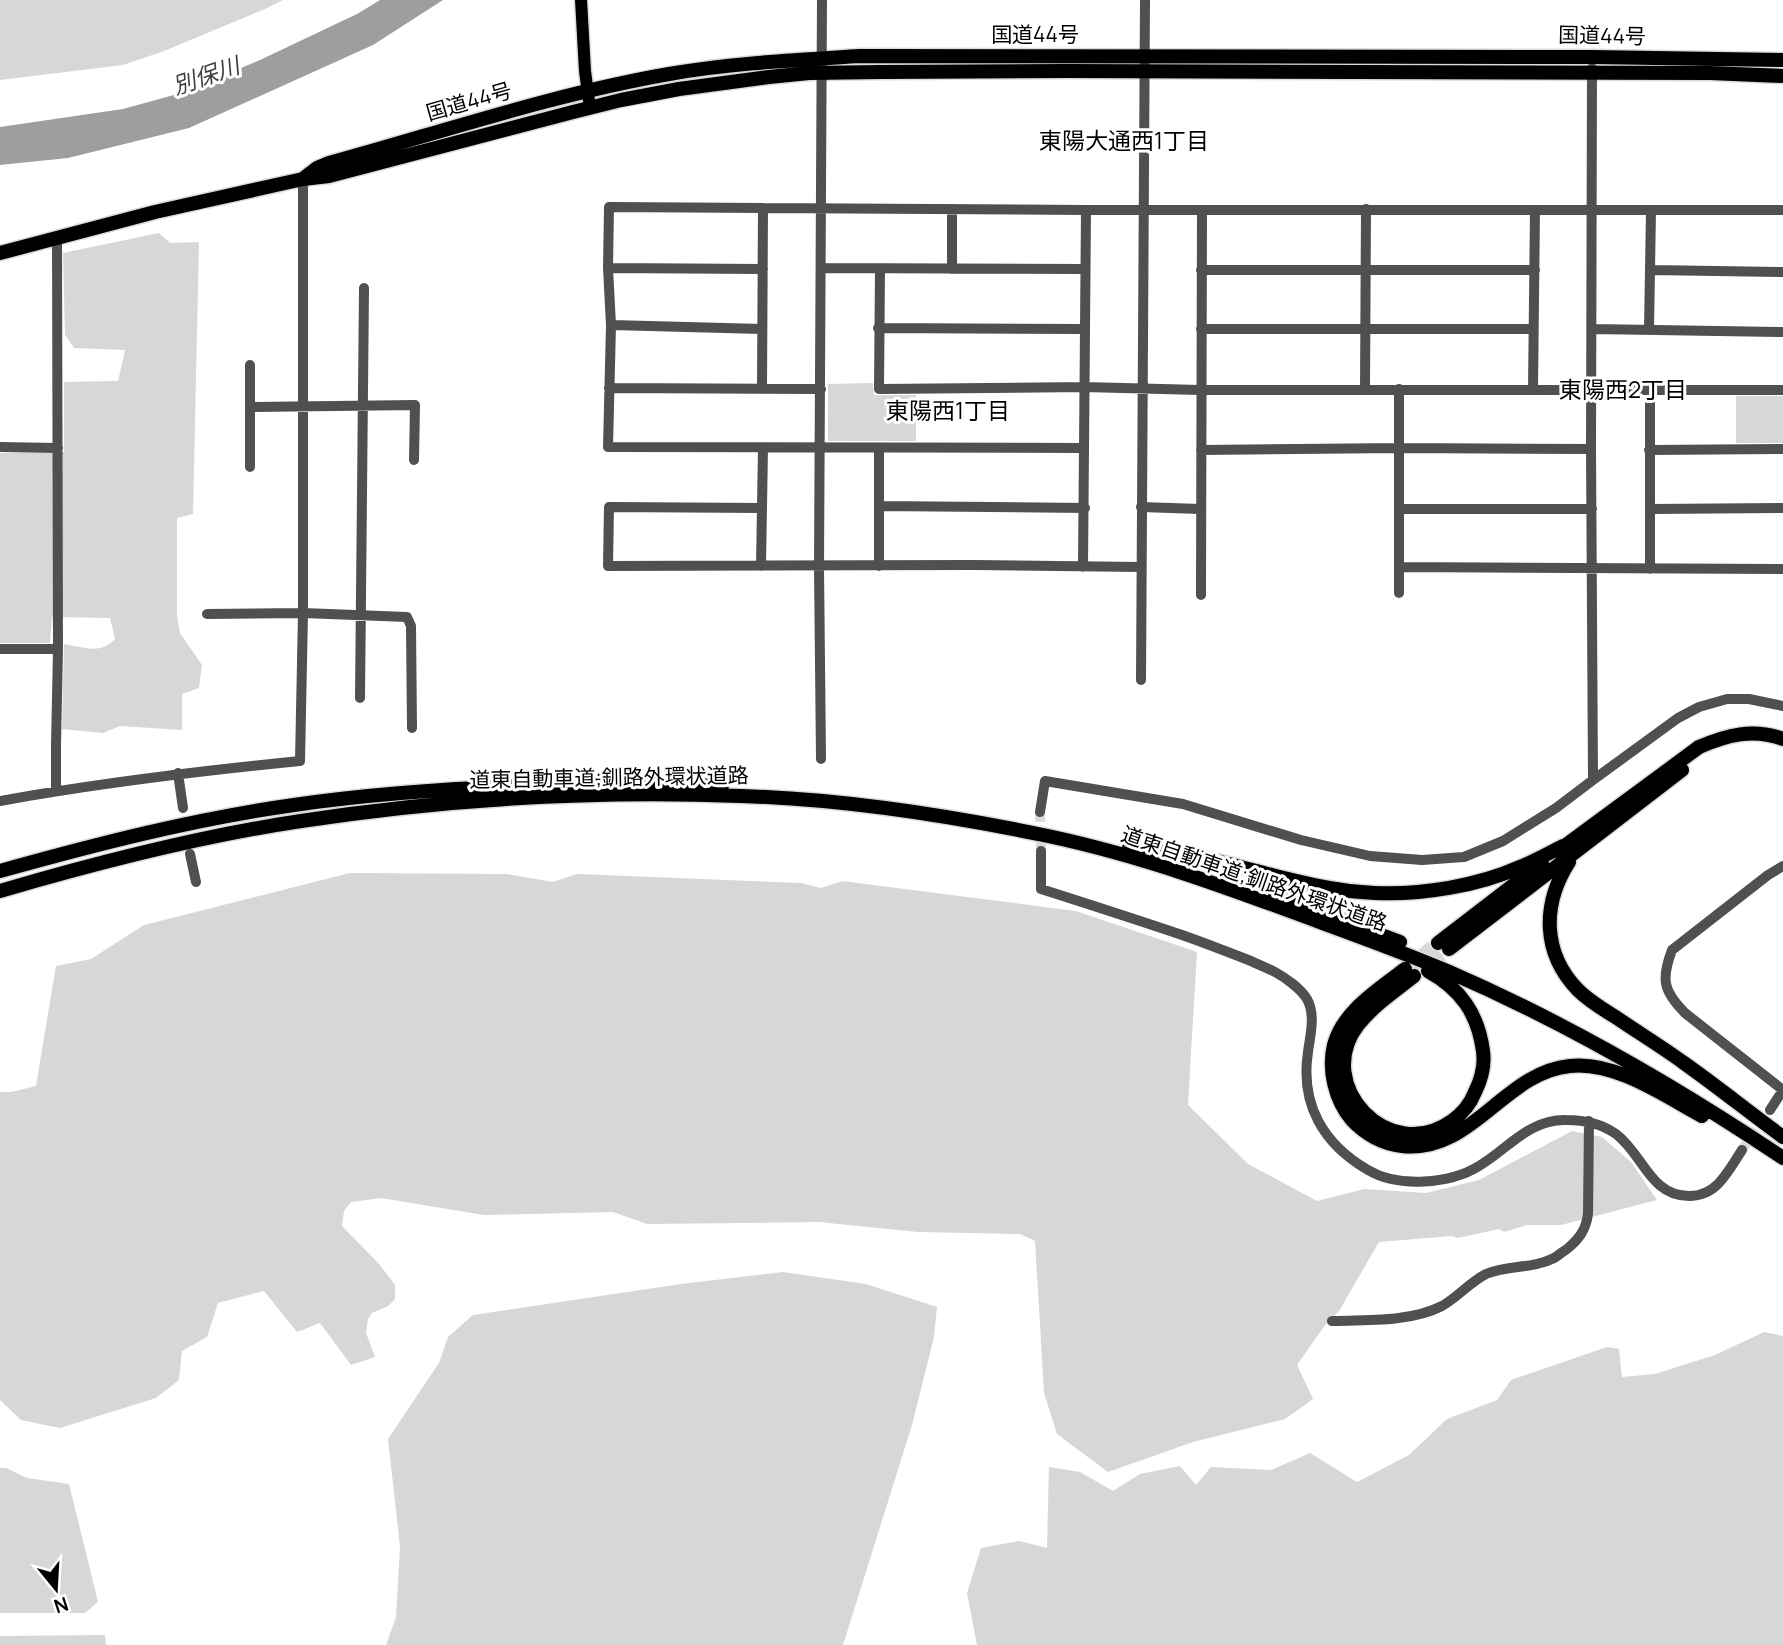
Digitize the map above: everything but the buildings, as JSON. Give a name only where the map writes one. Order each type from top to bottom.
[{"type":"highway","name":"国道44号","points":[[303,178],[329,163],[587,92],[670,74],[822,58],[860,56],[1355,71],[1710,73],[1783,76]]},
{"type":"highway","name":"国道44号","points":[[0,253],[155,212],[303,178],[329,176],[590,108],[679,89],[769,77],[822,73],[1144,64],[1592,57],[1783,60]]},
{"type":"highway","points":[[1435,952],[1699,747],[1742,733],[1763,734],[1783,740]]},
{"type":"highway","points":[[1129,848],[1201,858],[1350,892],[1389,894],[1433,890],[1491,878],[1570,849],[1702,755],[1726,744],[1743,739],[1761,740],[1783,747]]},
{"type":"highway","name":"道東自動車道;釧路外環状道路","points":[[0,871],[191,823],[294,805],[405,793],[505,786],[664,784],[813,792],[892,801],[1052,828],[1129,848],[1308,906],[1435,952],[1568,1019],[1695,1093],[1783,1149]]},
{"type":"highway","name":"道東自動車道;釧路外環状道路","points":[[0,891],[194,841],[298,821],[407,807],[505,798],[587,795],[744,796],[891,809],[1050,836],[1128,856],[1222,886],[1382,945],[1435,952],[1507,998],[1691,1099],[1783,1159]]},
{"type":"highway","points":[[1570,849],[1554,890],[1549,929],[1553,947],[1567,977],[1579,991],[1684,1063],[1783,1137]]},
{"type":"highway","points":[[1382,945],[1441,978],[1455,991],[1476,1020],[1484,1055],[1482,1073],[1471,1103],[1459,1115],[1429,1133],[1392,1132],[1377,1124],[1364,1112],[1350,1092],[1344,1067],[1349,1041],[1357,1026],[1410,972],[1370,996],[1347,1018],[1336,1036],[1332,1052],[1334,1082],[1344,1109],[1364,1131],[1378,1139],[1410,1147],[1430,1145],[1448,1139],[1468,1127],[1528,1079],[1549,1070],[1587,1066],[1619,1073],[1639,1082],[1783,1159]]},
{"type":"main road","points":[[581,0],[584,71],[590,108]]},
{"type":"street","points":[[821,759],[819,567],[822,0]]},
{"type":"street","points":[[1141,680],[1145,0]]},
{"type":"street","points":[[1592,57],[1592,780]]},
{"type":"street","points":[[0,801],[178,773],[300,761],[303,613],[303,178]]},
{"type":"street","points":[[1084,448],[608,447],[611,325],[609,207],[1783,211]]},
{"type":"street","points":[[762,388],[763,208]]},
{"type":"street","points":[[952,209],[952,269]]},
{"type":"street","points":[[1365,389],[1366,209]]},
{"type":"street","points":[[1083,568],[1086,210]]},
{"type":"street","points":[[1201,595],[1202,210]]},
{"type":"street","points":[[1533,389],[1535,210]]},
{"type":"street","points":[[1649,330],[1651,210]]},
{"type":"street","points":[[56,791],[57,237]]},
{"type":"street","points":[[608,268],[763,269]]},
{"type":"street","points":[[821,268],[1085,269]]},
{"type":"street","points":[[880,269],[879,389],[1084,387],[1200,390],[1783,390]]},
{"type":"street","points":[[1200,270],[1535,270]]},
{"type":"street","points":[[1651,270],[1783,272]]},
{"type":"street","points":[[360,698],[364,288]]},
{"type":"street","points":[[611,325],[762,329]]},
{"type":"street","points":[[878,328],[1084,329]]},
{"type":"street","points":[[1201,329],[1533,329]]},
{"type":"street","points":[[1592,329],[1783,332]]},
{"type":"street","points":[[250,365],[250,467]]},
{"type":"street","points":[[608,388],[821,389]]},
{"type":"street","points":[[1399,389],[1399,593]]},
{"type":"street","points":[[1650,390],[1650,569]]},
{"type":"street","points":[[250,407],[415,405],[414,460]]},
{"type":"street","points":[[0,447],[58,448]]},
{"type":"street","points":[[761,566],[763,448]]},
{"type":"street","points":[[879,448],[879,566]]},
{"type":"street","points":[[1201,450],[1591,449]]},
{"type":"street","points":[[1649,450],[1783,449]]},
{"type":"street","points":[[879,506],[1085,508]]},
{"type":"street","points":[[762,508],[609,507],[608,566],[1141,568]]},
{"type":"street","points":[[1141,507],[1200,509]]},
{"type":"street","points":[[1651,509],[1783,508]]},
{"type":"street","points":[[1399,509],[1592,509]]},
{"type":"street","points":[[1400,568],[1783,569]]},
{"type":"street","points":[[207,614],[303,613],[407,617],[411,626],[412,728]]},
{"type":"street","points":[[0,649],[58,649]]},
{"type":"street","points":[[1040,812],[1045,781],[1183,804],[1370,856],[1422,860],[1464,857],[1503,841],[1556,808],[1678,718],[1699,707],[1727,699],[1749,699],[1783,706]]},
{"type":"street","points":[[178,773],[183,808]]},
{"type":"street","points":[[1041,851],[1041,889],[1218,947],[1275,972],[1295,987],[1307,1000],[1312,1017],[1305,1068],[1308,1094],[1315,1116],[1328,1138],[1348,1158],[1372,1173],[1399,1182],[1452,1178],[1478,1167],[1527,1130],[1544,1123],[1563,1120],[1589,1121],[1615,1133],[1630,1147],[1649,1175],[1664,1190],[1681,1196],[1693,1196],[1704,1194],[1718,1184],[1742,1150]]},
{"type":"street","points":[[190,854],[196,883]]},
{"type":"street","points":[[1770,1111],[1783,1090],[1685,1013],[1667,991],[1665,978],[1672,950],[1783,866]]},
{"type":"street","points":[[1332,1321],[1404,1317],[1427,1312],[1443,1305],[1487,1274],[1553,1259],[1577,1241],[1586,1226],[1588,1214],[1589,1121]]},
{"type":"shaded area","points":[[0,0],[283,0],[164,51],[123,65],[0,80]]},
{"type":"shaded area","points":[[380,0],[443,0],[373,45],[189,128],[68,158],[0,165],[0,127],[123,109],[181,93],[260,60],[357,14]]},
{"type":"shaded area","points":[[159,233],[170,243],[199,242],[193,514],[177,518],[177,616],[180,633],[202,665],[199,688],[182,694],[182,730],[120,726],[103,733],[62,729],[64,644],[98,648],[115,639],[110,618],[52,617],[50,643],[0,643],[0,453],[64,452],[64,382],[118,381],[125,350],[74,348],[65,335],[63,253]]},
{"type":"shaded area","points":[[873,383],[874,395],[916,395],[916,441],[828,441],[828,384]]},
{"type":"shaded area","points":[[1736,396],[1783,396],[1783,443],[1736,443]]},
{"type":"shaded area","points":[[350,873],[507,874],[553,882],[577,874],[801,883],[821,888],[842,881],[1076,911],[1197,952],[1188,1105],[1248,1164],[1317,1201],[1364,1189],[1426,1193],[1479,1180],[1572,1131],[1602,1137],[1631,1162],[1657,1200],[1561,1225],[1527,1225],[1504,1232],[1499,1229],[1458,1238],[1451,1236],[1379,1242],[1339,1311],[1325,1325],[1297,1365],[1313,1399],[1285,1419],[1193,1442],[1108,1472],[1057,1434],[1044,1393],[1035,1241],[1020,1234],[918,1232],[819,1222],[647,1224],[613,1212],[484,1215],[381,1198],[351,1202],[344,1211],[342,1226],[380,1265],[395,1285],[395,1299],[388,1306],[372,1313],[368,1319],[366,1333],[375,1357],[351,1365],[320,1323],[297,1332],[264,1291],[218,1303],[207,1337],[182,1351],[179,1380],[156,1398],[60,1428],[21,1420],[0,1400],[0,1092],[36,1086],[56,966],[91,959],[144,925]]},
{"type":"shaded area","points":[[783,1272],[866,1284],[937,1307],[934,1337],[912,1425],[843,1645],[386,1645],[396,1617],[400,1546],[388,1439],[439,1363],[448,1337],[473,1315],[681,1284]]},
{"type":"shaded area","points":[[1764,1332],[1783,1336],[1783,1645],[977,1645],[967,1593],[981,1548],[1019,1541],[1047,1548],[1049,1467],[1080,1472],[1113,1491],[1140,1474],[1180,1466],[1196,1485],[1211,1467],[1271,1470],[1310,1453],[1357,1482],[1409,1455],[1447,1419],[1497,1400],[1511,1380],[1607,1347],[1619,1349],[1622,1377],[1655,1374],[1715,1355]]},
{"type":"shaded area","points":[[0,1468],[27,1478],[69,1484],[98,1602],[85,1613],[0,1613]]},
{"type":"shaded area","points":[[105,1635],[106,1645],[0,1645],[0,1636]]},
{"type":"tunnel","points":[[1040,812],[1041,851]]},
{"type":"tunnel","points":[[1405,969],[1438,943]]},
{"type":"tunnel","points":[[1414,976],[1449,949]]},
{"type":"tunnel","points":[[1742,1150],[1765,1117]]},
{"type":"district","name":"東陽大通西1丁目","points":[[1124,141]]},
{"type":"district","name":"東陽西2丁目","points":[[1623,390]]},
{"type":"district","name":"東陽西1丁目","points":[[948,411]]},
{"type":"water label","name":"別保川","points":[[206,76]]}]
